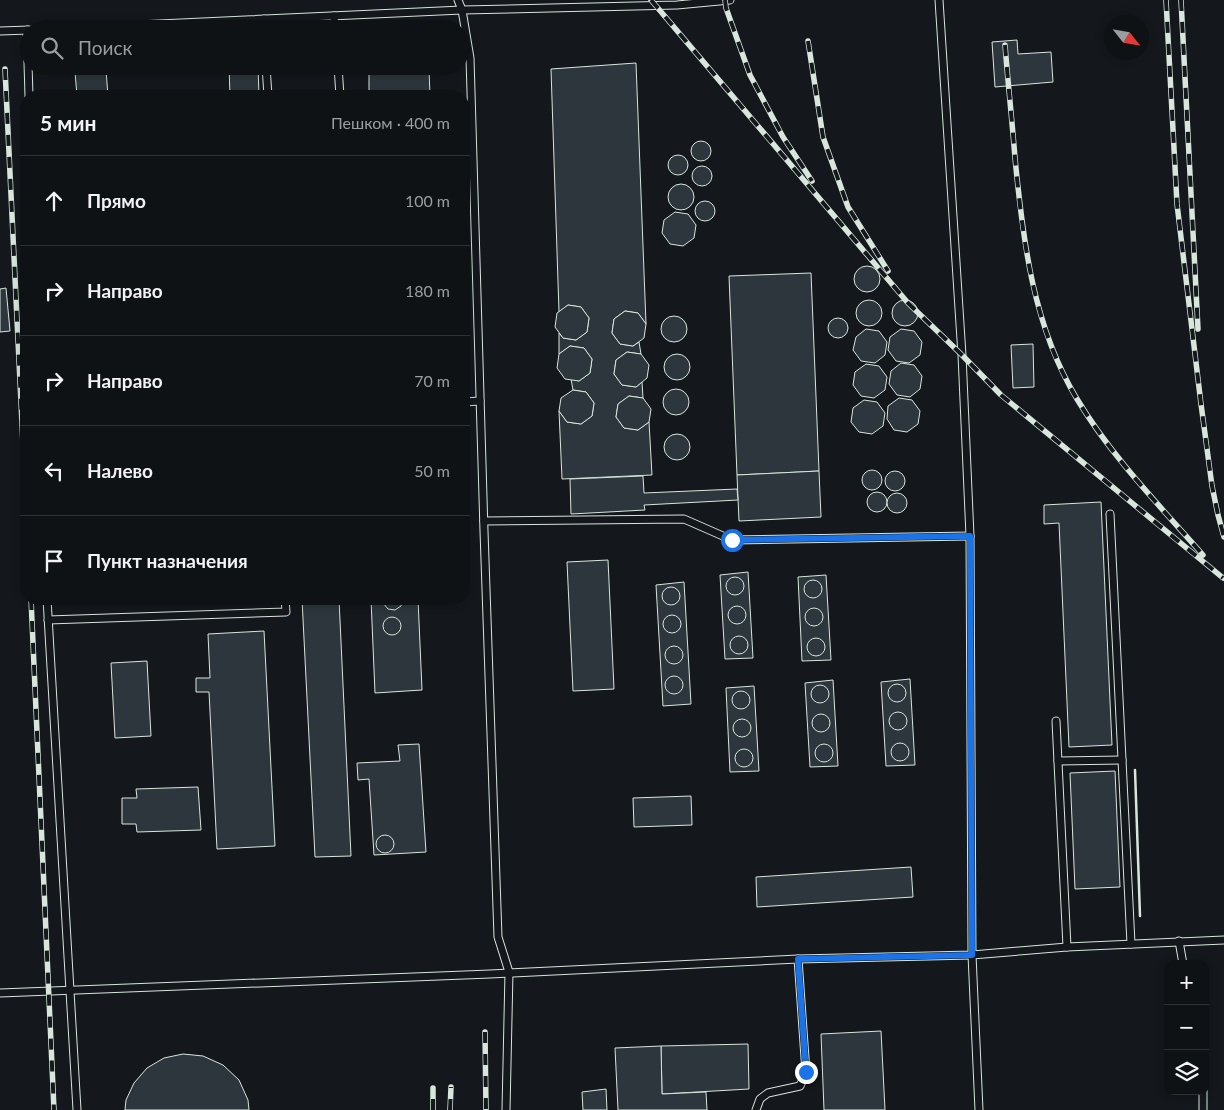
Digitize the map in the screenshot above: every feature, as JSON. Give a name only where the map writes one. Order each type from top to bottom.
[{"type":"lane","points":[[458,0],[464,20]]},
{"type":"lane","points":[[243,20],[462,10],[678,5],[730,0]]},
{"type":"lane","points":[[939,0],[962,355],[970,536],[972,955],[979,1110]]},
{"type":"lane","points":[[334,16],[334,20]]},
{"type":"lane","points":[[0,31],[20,30]]},
{"type":"lane","points":[[470,58],[498,937],[509,972],[506,1110]]},
{"type":"lane","points":[[29,75],[29,90]]},
{"type":"lane","points":[[267,75],[268,90]]},
{"type":"lane","points":[[339,75],[340,90]]},
{"type":"lane","points":[[470,402],[480,401]]},
{"type":"lane","points":[[1110,514],[1131,944]]},
{"type":"lane","points":[[484,521],[684,519],[732,540],[970,536]]},
{"type":"lane","points":[[47,605],[77,1110]]},
{"type":"lane","points":[[48,620],[286,612],[285,605]]},
{"type":"lane","points":[[1056,721],[1067,947]]},
{"type":"lane","points":[[1058,762],[1122,760]]},
{"type":"lane","points":[[0,993],[798,959],[972,955],[1067,947],[1224,940]]},
{"type":"lane","points":[[1179,942],[1182,960]]},
{"type":"lane","points":[[756,1110],[760,1099],[768,1093],[800,1086],[806,1072],[798,959]]},
{"type":"lane","points":[[1203,1095],[1203,1110]]},
{"type":"building","points":[[1017,40],[1018,54],[1051,52],[1053,82],[995,87],[992,42]]},
{"type":"building","points":[[636,63],[646,324],[638,313],[625,311],[614,319],[612,333],[620,344],[633,346],[639,342],[641,354],[627,352],[616,360],[614,374],[622,385],[636,387],[642,382],[643,398],[629,396],[618,404],[616,417],[624,428],[638,430],[649,422],[652,475],[562,479],[559,411],[567,422],[581,424],[592,416],[594,403],[586,392],[573,390],[571,379],[579,381],[590,373],[592,359],[584,348],[570,346],[559,354],[559,333],[563,338],[576,340],[587,332],[589,318],[581,307],[568,305],[559,312],[551,69]]},
{"type":"building","points":[[75,75],[106,75],[108,90],[76,90]]},
{"type":"building","points":[[229,75],[258,75],[259,90],[230,90]]},
{"type":"building","points":[[369,75],[429,75],[430,90],[369,90]]},
{"type":"building","points":[[701,141],[708,144],[711,151],[708,158],[701,161],[694,158],[691,151],[694,144]]},
{"type":"building","points":[[678,155],[685,158],[688,165],[685,172],[678,175],[671,172],[668,165],[671,158]]},
{"type":"building","points":[[702,166],[709,169],[712,176],[709,183],[702,186],[695,183],[692,176],[695,169]]},
{"type":"building","points":[[681,184],[690,188],[694,197],[690,206],[681,210],[672,206],[668,197],[672,188]]},
{"type":"building","points":[[705,201],[712,204],[715,211],[712,218],[705,221],[698,218],[695,211],[698,204]]},
{"type":"building","points":[[675,212],[688,214],[696,225],[694,238],[683,246],[670,244],[662,233],[664,220]]},
{"type":"building","points":[[867,266],[876,270],[880,279],[876,288],[867,292],[858,288],[854,279],[858,270]]},
{"type":"building","points":[[811,273],[819,471],[737,475],[729,276]]},
{"type":"building","points":[[6,288],[10,331],[0,332],[0,289]]},
{"type":"building","points":[[869,300],[878,304],[882,313],[878,322],[869,326],[860,322],[856,313],[860,304]]},
{"type":"building","points":[[905,300],[914,304],[918,313],[914,322],[905,326],[896,322],[892,313],[896,304]]},
{"type":"building","points":[[568,305],[581,307],[589,318],[587,332],[576,340],[563,338],[555,327],[557,313]]},
{"type":"building","points":[[625,311],[638,313],[646,324],[644,338],[633,346],[620,344],[612,333],[614,319]]},
{"type":"building","points":[[674,316],[683,320],[687,329],[683,338],[674,342],[665,338],[661,329],[665,320]]},
{"type":"building","points":[[838,318],[845,321],[848,328],[845,335],[838,338],[831,335],[828,328],[831,321]]},
{"type":"building","points":[[866,329],[879,331],[887,342],[885,355],[875,363],[861,361],[853,350],[856,337]]},
{"type":"building","points":[[901,329],[914,331],[922,342],[920,355],[909,363],[896,361],[888,350],[890,337]]},
{"type":"building","points":[[1033,344],[1034,387],[1013,388],[1011,345]]},
{"type":"building","points":[[570,346],[584,348],[592,359],[590,373],[579,381],[565,379],[557,368],[559,354]]},
{"type":"building","points":[[627,352],[641,354],[649,365],[647,378],[636,387],[622,385],[614,374],[616,360]]},
{"type":"building","points":[[677,354],[686,358],[690,367],[686,376],[677,380],[668,376],[664,367],[668,358]]},
{"type":"building","points":[[901,363],[914,365],[922,376],[920,389],[910,397],[897,395],[889,384],[891,371]]},
{"type":"building","points":[[866,364],[879,366],[887,377],[885,390],[874,398],[861,396],[853,385],[855,372]]},
{"type":"building","points":[[676,389],[685,393],[689,402],[685,411],[676,415],[667,411],[663,402],[667,393]]},
{"type":"building","points":[[573,390],[586,392],[594,403],[592,416],[581,424],[567,422],[559,411],[561,398]]},
{"type":"building","points":[[629,396],[643,398],[651,409],[649,422],[638,430],[624,428],[616,417],[618,404]]},
{"type":"building","points":[[899,398],[912,400],[920,411],[918,424],[907,432],[894,430],[887,419],[888,406]]},
{"type":"building","points":[[864,400],[877,402],[885,413],[883,426],[872,434],[859,432],[851,422],[853,408]]},
{"type":"building","points":[[677,434],[686,438],[690,447],[686,456],[677,460],[668,456],[664,447],[668,438]]},
{"type":"building","points":[[872,470],[879,473],[882,480],[879,487],[872,490],[865,487],[862,480],[865,473]]},
{"type":"building","points":[[819,471],[821,517],[739,521],[737,475]]},
{"type":"building","points":[[895,471],[902,474],[905,481],[902,488],[895,491],[888,488],[885,481],[888,474]]},
{"type":"building","points":[[643,476],[644,493],[737,489],[738,500],[644,505],[645,510],[571,514],[570,479]]},
{"type":"building","points":[[877,492],[884,495],[887,502],[884,509],[877,512],[870,509],[867,502],[870,495]]},
{"type":"building","points":[[897,493],[904,496],[907,503],[904,510],[897,513],[890,510],[887,503],[890,496]]},
{"type":"building","points":[[1101,502],[1112,745],[1069,747],[1059,523],[1044,524],[1044,505]]},
{"type":"building","points":[[608,560],[614,689],[573,691],[567,562]]},
{"type":"building","points":[[748,572],[753,658],[725,659],[720,575]]},
{"type":"building","points":[[826,575],[831,660],[802,661],[798,577]]},
{"type":"building","points":[[731,577],[739,577],[744,582],[742,593],[731,595],[726,590],[726,582]]},
{"type":"building","points":[[809,580],[817,580],[822,585],[820,596],[809,598],[804,593],[804,585]]},
{"type":"building","points":[[684,582],[691,704],[663,706],[656,585]]},
{"type":"building","points":[[667,587],[675,587],[680,592],[678,603],[667,605],[662,600],[662,592]]},
{"type":"building","points":[[302,605],[339,605],[351,856],[315,857]]},
{"type":"building","points":[[371,605],[418,605],[422,690],[375,693]]},
{"type":"building","points":[[385,605],[401,605],[395,610],[388,609]]},
{"type":"building","points":[[733,606],[741,606],[746,611],[744,622],[733,624],[728,619],[728,611]]},
{"type":"building","points":[[810,608],[818,608],[823,613],[821,624],[810,626],[805,621],[805,613]]},
{"type":"building","points":[[668,615],[676,615],[681,620],[679,631],[668,633],[663,628],[663,620]]},
{"type":"building","points":[[388,617],[396,617],[401,622],[399,633],[388,635],[383,630],[383,622]]},
{"type":"building","points":[[264,631],[275,846],[217,849],[209,692],[196,692],[196,678],[210,678],[208,634]]},
{"type":"building","points":[[735,636],[743,636],[748,641],[746,652],[735,654],[730,649],[730,641]]},
{"type":"building","points":[[812,638],[820,638],[825,643],[823,654],[812,656],[807,651],[807,643]]},
{"type":"building","points":[[670,646],[678,646],[683,651],[681,662],[670,664],[665,659],[665,651]]},
{"type":"building","points":[[147,661],[151,736],[115,738],[111,663]]},
{"type":"building","points":[[670,676],[678,676],[683,681],[681,692],[670,694],[665,689],[665,681]]},
{"type":"building","points":[[910,679],[915,765],[886,766],[881,682]]},
{"type":"building","points":[[833,680],[838,766],[810,767],[805,683]]},
{"type":"building","points":[[893,684],[901,684],[906,689],[904,700],[893,702],[888,697],[888,689]]},
{"type":"building","points":[[816,685],[824,685],[829,690],[827,701],[816,703],[811,698],[811,690]]},
{"type":"building","points":[[754,686],[759,771],[730,772],[726,688]]},
{"type":"building","points":[[737,691],[745,691],[750,696],[748,707],[737,709],[732,704],[732,696]]},
{"type":"building","points":[[894,712],[902,712],[907,717],[905,728],[894,730],[889,725],[889,717]]},
{"type":"building","points":[[817,714],[825,714],[830,719],[828,730],[817,732],[812,727],[812,719]]},
{"type":"building","points":[[738,719],[746,719],[751,724],[749,735],[738,737],[733,732],[733,724]]},
{"type":"building","points":[[896,743],[904,743],[909,748],[907,759],[896,761],[891,756],[891,748]]},
{"type":"building","points":[[419,744],[426,852],[374,855],[369,779],[358,780],[357,763],[400,761],[398,745]]},
{"type":"building","points":[[820,744],[828,744],[833,749],[831,760],[820,762],[815,757],[815,749]]},
{"type":"building","points":[[740,749],[748,749],[753,754],[751,765],[740,767],[735,762],[735,754]]},
{"type":"building","points":[[1115,771],[1120,887],[1075,889],[1070,773]]},
{"type":"building","points":[[198,787],[201,830],[137,832],[136,824],[122,824],[122,798],[137,798],[136,789]]},
{"type":"building","points":[[691,796],[692,825],[634,827],[633,798]]},
{"type":"building","points":[[381,835],[389,835],[394,840],[392,851],[381,853],[376,848],[376,840]]},
{"type":"building","points":[[911,867],[913,897],[757,907],[756,877]]},
{"type":"building","points":[[881,1031],[885,1110],[824,1110],[821,1034]]},
{"type":"building","points":[[748,1044],[749,1089],[662,1094],[661,1046]]},
{"type":"building","points":[[661,1046],[662,1094],[706,1092],[707,1110],[618,1110],[615,1048]]},
{"type":"building","points":[[183,1054],[203,1056],[223,1065],[239,1080],[248,1100],[249,1110],[125,1110],[126,1100],[134,1083],[147,1068],[164,1058]]},
{"type":"building","points":[[606,1089],[607,1110],[583,1110],[582,1092]]},
{"type":"railway","points":[[651,0],[908,303],[1001,395],[1223,578]]},
{"type":"railway","points":[[725,0],[726,8],[750,75],[783,137],[812,181]]},
{"type":"railway","points":[[1166,0],[1177,204],[1212,486],[1224,537]]},
{"type":"railway","points":[[1181,0],[1198,329]]},
{"type":"railway","points":[[808,41],[823,137],[848,207],[888,271]]},
{"type":"railway","points":[[1005,45],[1022,220],[1032,282],[1050,342],[1062,371],[1090,420],[1136,480],[1203,555]]},
{"type":"railway","points":[[5,69],[20,382]]},
{"type":"railway","points":[[31,605],[54,1110]]},
{"type":"railway","points":[[485,1032],[486,1110]]},
{"type":"railway","points":[[450,1110],[451,1087]]},
{"type":"railway","points":[[433,1088],[433,1110]]},
{"type":"wall","points":[[1135,770],[1140,916]]},
{"type":"route","points":[[732,540],[970,536],[972,955],[798,959],[806,1072]]}]
